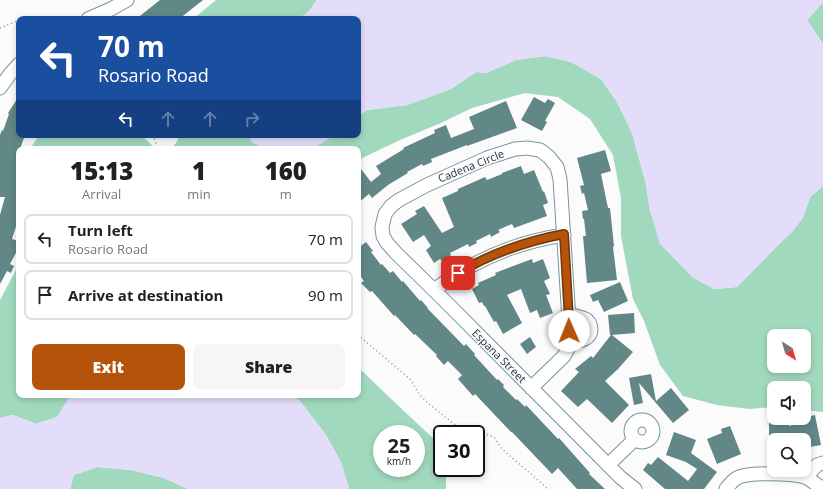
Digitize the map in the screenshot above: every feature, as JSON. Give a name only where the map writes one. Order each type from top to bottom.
[{"type":"street","points":[[95,16],[122,4],[127,0]]},
{"type":"street","points":[[0,88],[16,67]]},
{"type":"street","name":"Cadena Circle","points":[[384,214],[399,200],[426,185],[487,158],[515,149],[527,148],[540,150],[549,157],[557,167],[560,179],[569,314],[568,349],[564,356],[531,388]]},
{"type":"street","name":"Espana Street","points":[[384,214],[382,227],[383,236],[396,254],[434,290],[621,478],[635,489]]},
{"type":"street","points":[[434,290],[449,278],[496,254],[525,243],[564,234]]},
{"type":"street","points":[[568,343],[587,338],[591,329],[587,320],[569,314]]},
{"type":"street","points":[[608,465],[634,440]]},
{"type":"street","points":[[811,472],[817,465],[823,464]]},
{"type":"street","points":[[726,489],[738,477],[767,474]]},
{"type":"street","points":[[806,477],[823,489]]},
{"type":"path","points":[[0,28],[16,21]]},
{"type":"path","points":[[361,337],[411,380],[419,394],[429,404],[459,428],[469,433],[480,432],[494,437],[502,449],[548,489]]},
{"type":"green space","points":[[216,0],[317,0],[309,11],[303,16],[197,16]]},
{"type":"green space","points":[[823,2],[823,44],[807,20]]},
{"type":"green space","points":[[545,56],[571,62],[601,79],[617,102],[632,133],[646,184],[650,211],[714,289],[737,287],[791,233],[803,217],[810,197],[823,186],[823,412],[811,411],[811,381],[767,381],[767,408],[749,409],[717,405],[683,396],[660,365],[644,321],[633,299],[621,236],[621,198],[613,155],[590,119],[558,97],[525,93],[472,108],[361,159],[361,146],[316,146],[330,138],[361,138],[361,115],[367,110],[407,105],[451,89],[476,72],[486,73],[516,60]]},
{"type":"green space","points":[[37,138],[144,138],[153,146],[32,146]]},
{"type":"green space","points":[[250,138],[252,142],[260,146],[174,146],[178,139]]},
{"type":"green space","points":[[16,270],[16,398],[69,398],[57,417],[36,424],[13,415],[0,418],[0,300]]},
{"type":"green space","points":[[361,370],[419,425],[373,425],[373,477],[425,477],[425,431],[433,438],[433,477],[446,477],[446,489],[349,489],[341,462],[326,435],[300,401],[296,398],[361,398]]},
{"type":"green space","points":[[97,467],[131,470],[164,478],[188,489],[70,489],[74,475]]},
{"type":"shaded area","points":[[317,0],[823,0],[823,2],[807,20],[823,44],[823,186],[810,197],[803,218],[791,233],[737,287],[714,289],[693,278],[660,244],[650,211],[646,184],[632,133],[617,102],[601,79],[571,62],[545,56],[516,60],[486,73],[476,72],[451,89],[407,105],[367,110],[361,115],[361,16],[303,16],[309,11]]},
{"type":"shaded area","points":[[250,138],[330,138],[316,146],[260,146],[252,142]]},
{"type":"shaded area","points":[[69,398],[296,398],[300,401],[326,435],[341,462],[349,489],[188,489],[164,478],[131,470],[97,467],[74,475],[70,489],[0,489],[0,418],[13,415],[37,424],[57,417]]},
{"type":"building","points":[[160,0],[203,0],[183,16],[140,16]]},
{"type":"building","points":[[534,97],[545,103],[548,99],[555,103],[545,121],[547,122],[542,131],[521,120]]},
{"type":"building","points":[[16,101],[16,138],[24,138],[21,146],[16,146],[16,226],[12,239],[16,240],[16,253],[10,264],[14,266],[11,273],[7,271],[0,284],[0,215],[5,197],[0,197],[0,135],[2,130],[3,131],[9,114],[8,113]]},
{"type":"building","points":[[506,101],[517,128],[431,159],[432,162],[423,166],[422,164],[407,172],[408,173],[388,185],[372,198],[369,194],[361,201],[361,169],[371,182],[381,174],[376,166],[404,149],[403,148],[435,133],[434,130],[446,125],[451,138],[474,129],[469,117]]},
{"type":"building","points":[[605,150],[611,171],[601,174],[608,208],[610,208],[617,280],[587,283],[583,236],[586,236],[582,211],[588,210],[584,193],[582,194],[580,186],[584,185],[577,158]]},
{"type":"building","points":[[521,166],[524,174],[534,170],[548,203],[543,205],[547,216],[514,228],[512,224],[498,230],[500,232],[491,237],[490,234],[476,241],[477,243],[469,247],[468,244],[450,253],[451,255],[442,261],[440,259],[434,263],[426,250],[431,246],[424,235],[413,242],[401,224],[417,214],[415,211],[424,206],[442,233],[454,227],[442,198],[485,177],[487,180]]},
{"type":"building","points":[[366,242],[373,251],[371,252],[381,265],[382,264],[390,273],[393,271],[464,346],[466,344],[497,380],[498,379],[504,385],[503,387],[525,407],[526,405],[558,439],[559,438],[590,473],[589,474],[605,489],[577,489],[558,468],[552,474],[475,394],[473,396],[458,379],[462,375],[448,361],[444,365],[436,356],[437,355],[415,334],[414,335],[395,315],[394,316],[372,291],[370,292],[361,283],[364,281],[361,277],[361,246]]},
{"type":"building","points":[[532,259],[533,263],[543,259],[550,278],[544,281],[550,294],[546,295],[553,313],[540,318],[537,310],[530,313],[521,289],[507,295],[522,323],[503,334],[496,321],[494,322],[482,302],[479,303],[472,289],[479,285],[478,283],[496,275],[495,273]]},
{"type":"building","points":[[620,282],[628,301],[604,312],[598,300],[593,302],[590,295]]},
{"type":"building","points":[[634,313],[635,333],[612,335],[633,352],[605,381],[629,405],[612,423],[587,399],[578,407],[561,391],[579,372],[575,369],[591,356],[593,358],[611,335],[608,315]]},
{"type":"building","points":[[530,337],[536,347],[527,354],[520,344]]},
{"type":"building","points":[[651,374],[656,401],[671,388],[689,410],[673,423],[639,383],[643,403],[634,405],[629,378]]},
{"type":"building","points":[[815,415],[821,445],[811,447],[811,433],[769,433],[769,425],[811,425],[811,416]]},
{"type":"building","points":[[730,426],[741,454],[717,464],[707,439],[722,433],[721,429]]},
{"type":"building","points":[[674,432],[696,440],[691,453],[717,472],[704,489],[665,489],[643,470],[648,463],[651,465],[658,457],[688,481],[697,469],[686,462],[666,455]]},
{"type":"route","points":[[458,273],[496,254],[525,243],[564,234],[569,331]]}]
